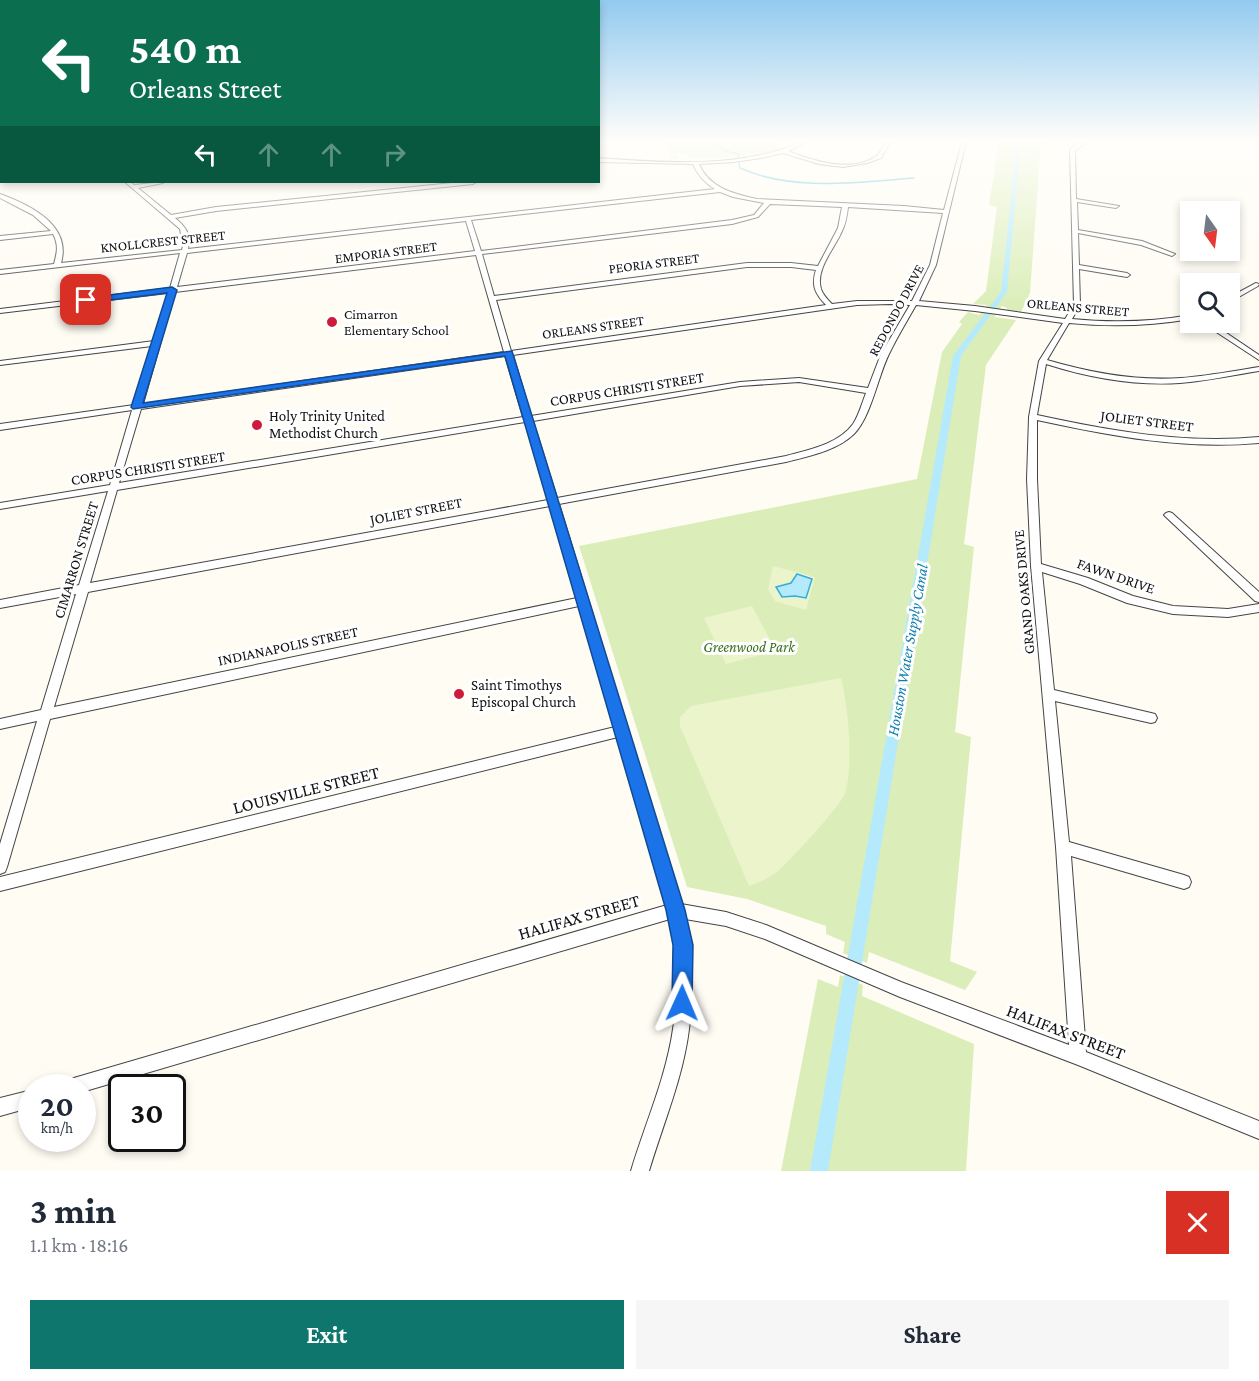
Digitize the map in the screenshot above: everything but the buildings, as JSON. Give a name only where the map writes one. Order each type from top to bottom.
[{"type":"street","points":[[1,197],[32,210],[54,232],[62,247],[57,265]]},
{"type":"street","name":"CIMARRON STREET","points":[[0,867],[184,251],[186,236],[183,228],[146,197]]},
{"type":"street","points":[[172,217],[216,208],[328,197]]},
{"type":"street","name":"KNOLLCREST STREET","points":[[0,272],[664,197]]},
{"type":"street","points":[[741,197],[768,202],[946,212]]},
{"type":"street","name":"REDONDO DRIVE","points":[[835,443],[852,431],[859,420],[885,354],[933,265],[950,197]]},
{"type":"street","name":"GRAND OAKS DRIVE","points":[[1074,197],[1077,305],[1043,361],[1034,417],[1032,479],[1035,566],[1063,847],[1078,1057]]},
{"type":"street","points":[[1074,200],[1116,206]]},
{"type":"street","name":"EMPORIA STREET","points":[[0,311],[732,222],[756,216],[768,202]]},
{"type":"street","points":[[830,306],[820,294],[816,284],[820,268],[845,223],[845,205]]},
{"type":"street","points":[[468,219],[676,910],[683,945],[682,1003],[678,1046],[640,1171]]},
{"type":"street","points":[[1074,231],[1142,243],[1173,254]]},
{"type":"street","points":[[0,238],[54,232]]},
{"type":"street","name":"PEORIA STREET","points":[[492,298],[747,265],[791,265],[820,268]]},
{"type":"street","points":[[1077,267],[1127,275]]},
{"type":"street","points":[[1240,294],[1256,285]]},
{"type":"street","name":"ORLEANS STREET","points":[[0,427],[857,303],[914,303],[982,310],[1067,323],[1125,326],[1180,320]]},
{"type":"street","points":[[1221,333],[1259,358]]},
{"type":"street","points":[[0,363],[156,343]]},
{"type":"street","points":[[1043,361],[1094,375],[1127,380],[1167,381],[1259,369]]},
{"type":"street","name":"CORPUS CHRISTI STREET","points":[[0,506],[768,381],[810,381],[869,391]]},
{"type":"street","name":"JOLIET STREET","points":[[1034,417],[1090,429],[1167,440],[1207,442],[1259,440]]},
{"type":"street","name":"JOLIET STREET","points":[[0,604],[786,459],[835,443]]},
{"type":"street","points":[[1169,514],[1259,598]]},
{"type":"street","name":"FAWN DRIVE","points":[[1035,566],[1084,581],[1131,600],[1173,610],[1228,613],[1259,608]]},
{"type":"street","name":"INDIANAPOLIS STREET","points":[[0,724],[582,601]]},
{"type":"street","points":[[1048,694],[1150,717]]},
{"type":"street","name":"LOUISVILLE STREET","points":[[0,884],[621,731]]},
{"type":"street","points":[[1063,847],[1184,882]]},
{"type":"street","name":"HALIFAX STREET","points":[[96,1080],[676,910],[726,919],[766,932],[1259,1130]]},
{"type":"street","points":[[0,1107],[18,1102]]},
{"type":"green space","points":[[990,197],[1037,197],[1030,293],[1021,312],[1007,310],[1002,306],[999,310],[985,308],[987,305],[973,304],[986,291],[997,207],[989,205]]},
{"type":"green space","name":"Greenwood Park","points":[[968,312],[979,315],[982,312],[996,315],[994,317],[1016,320],[986,365],[964,544],[974,547],[955,732],[971,737],[950,961],[977,972],[965,990],[869,952],[867,963],[843,953],[845,942],[826,934],[826,926],[747,899],[687,887],[579,546],[917,479],[942,352],[962,324],[959,322]]},
{"type":"green space","points":[[773,566],[815,577],[806,610],[775,601],[768,589]]},
{"type":"green space","points":[[752,606],[776,651],[726,664],[704,618]]},
{"type":"green space","points":[[841,678],[846,704],[850,752],[845,793],[825,821],[778,871],[749,886],[680,726],[680,717],[691,706]]},
{"type":"green space","points":[[840,975],[863,985],[862,996],[974,1044],[966,1171],[781,1171],[818,979],[838,987]]},
{"type":"water","points":[[797,574],[812,579],[806,598],[782,597],[776,587],[791,583]]},
{"type":"waterway","name":"Houston Water Supply Canal","points":[[819,1171],[957,356],[1004,292],[1014,197]]},
{"type":"place","name":"Cimarron Elementary School","points":[[332,322]]},
{"type":"place","name":"Holy Trinity United Methodist Church","points":[[257,425]]},
{"type":"place","name":"Saint Timothys Episcopal Church","points":[[459,694]]},
{"type":"route","points":[[86,300],[172,290],[137,407],[509,353],[676,910],[683,945],[682,1003]]}]
